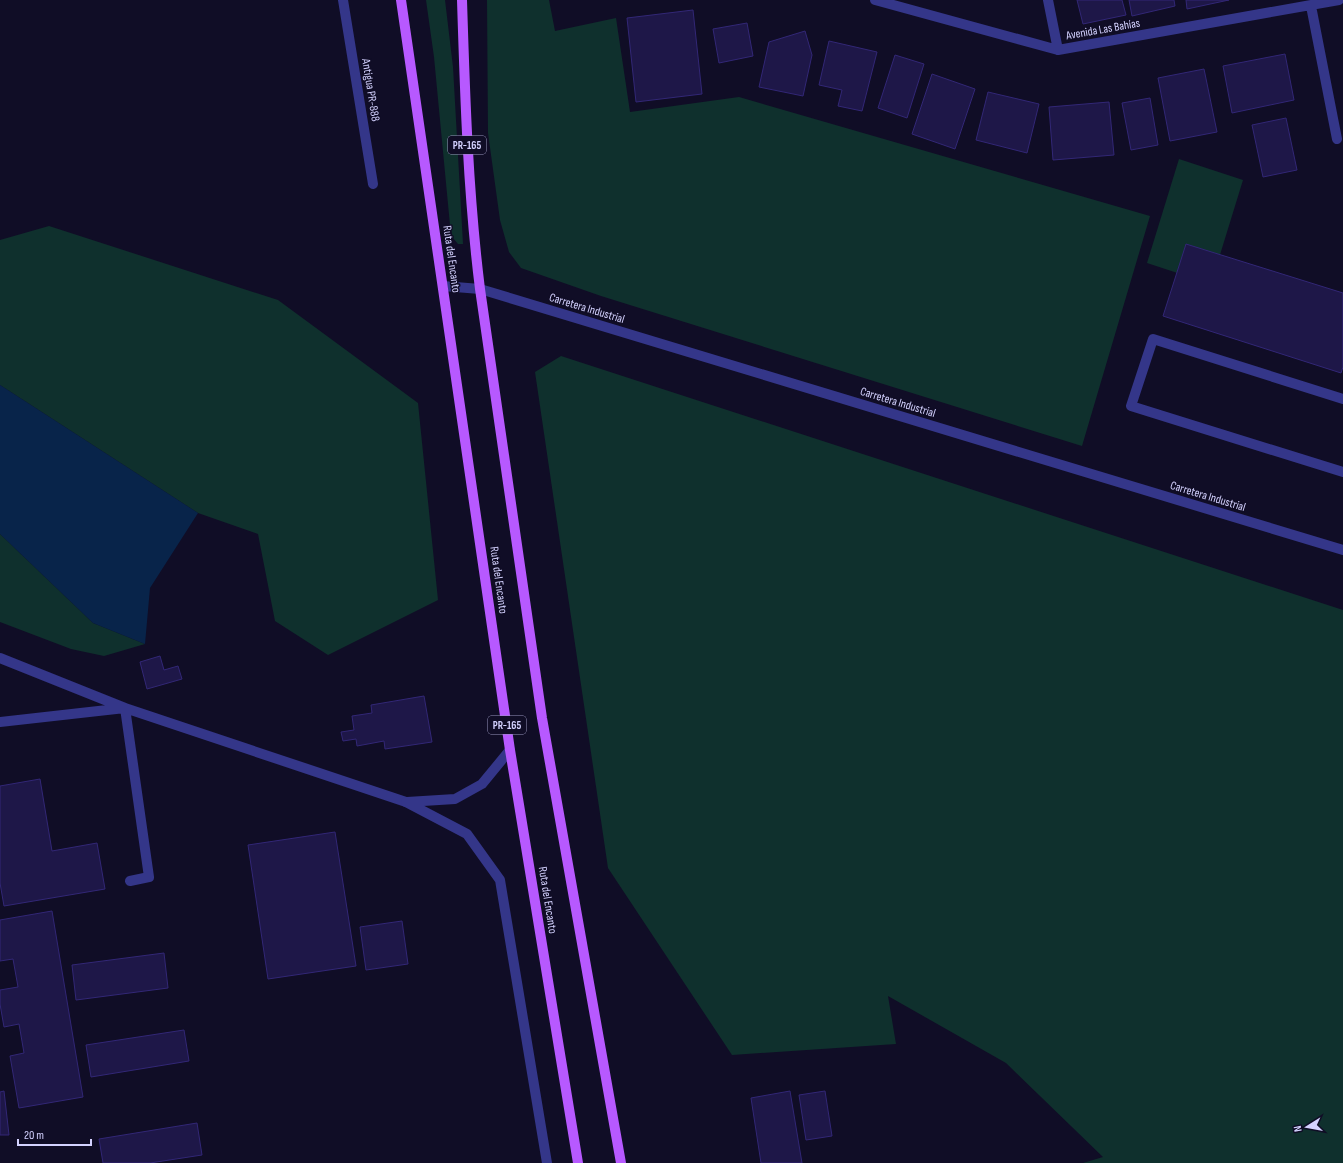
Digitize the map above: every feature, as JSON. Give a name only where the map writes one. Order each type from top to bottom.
[{"type":"main road","name":"Ruta del Encanto","points":[[401,0],[510,750],[578,1163]]},
{"type":"main road","name":"Ruta del Encanto","points":[[462,0],[465,121],[472,223],[480,289],[542,718],[620,1163]]},
{"type":"street","name":"Antigua PR-888","points":[[343,0],[373,184]]},
{"type":"street","name":"Avenida Las Bahías","points":[[875,0],[1058,50],[1340,0]]},
{"type":"street","points":[[1048,0],[1058,50]]},
{"type":"street","points":[[1311,6],[1337,139]]},
{"type":"street","name":"Carretera Industrial","points":[[443,286],[480,289],[1343,550]]},
{"type":"street","points":[[1343,399],[1153,339],[1130,406],[1343,472]]},
{"type":"street","points":[[0,658],[125,708],[406,802],[467,834],[500,880],[547,1163]]},
{"type":"street","points":[[0,722],[125,708]]},
{"type":"street","points":[[125,708],[149,877],[130,881]]},
{"type":"street","points":[[406,802],[455,799],[482,784],[510,750]]},
{"type":"green space","points":[[426,0],[445,0],[453,67],[463,244],[458,244],[453,238],[450,225],[434,57]]},
{"type":"green space","points":[[487,0],[549,0],[555,31],[616,18],[630,112],[739,97],[1150,216],[1082,446],[601,296],[521,268],[509,252],[500,220],[488,133]]},
{"type":"green space","points":[[1179,159],[1243,180],[1211,284],[1147,263]]},
{"type":"green space","points":[[49,226],[278,300],[418,403],[438,600],[328,655],[275,621],[258,534],[198,513],[0,385],[0,240]]},
{"type":"green space","points":[[561,356],[1343,610],[1343,1163],[1083,1163],[1103,1157],[1006,1063],[888,996],[896,1044],[732,1055],[608,868],[535,372]]},
{"type":"green space","points":[[0,534],[93,623],[145,644],[104,656],[71,649],[0,622]]},
{"type":"water","points":[[0,385],[198,513],[150,588],[145,644],[93,623],[0,534]]},
{"type":"building","points":[[1077,0],[1122,0],[1126,15],[1083,24]]},
{"type":"building","points":[[1129,0],[1174,0],[1175,6],[1132,16]]},
{"type":"building","points":[[1186,0],[1229,0],[1187,9]]},
{"type":"building","points":[[693,10],[702,94],[636,102],[627,18]]},
{"type":"building","points":[[747,23],[753,56],[719,63],[713,29]]},
{"type":"building","points":[[805,31],[812,55],[803,96],[759,87],[769,42]]},
{"type":"building","points":[[829,41],[877,52],[862,111],[838,106],[842,90],[819,85]]},
{"type":"building","points":[[1285,54],[1294,100],[1232,113],[1223,66]]},
{"type":"building","points":[[895,55],[924,64],[907,118],[878,108]]},
{"type":"building","points":[[1204,69],[1217,132],[1170,141],[1158,78]]},
{"type":"building","points":[[932,74],[975,89],[955,149],[912,134]]},
{"type":"building","points":[[988,92],[1039,104],[1027,153],[976,140]]},
{"type":"building","points":[[1150,98],[1158,145],[1131,150],[1122,103]]},
{"type":"building","points":[[1109,102],[1114,155],[1053,160],[1049,107]]},
{"type":"building","points":[[1286,118],[1297,170],[1263,177],[1252,125]]},
{"type":"building","points":[[1186,244],[1343,293],[1343,367],[1341,373],[1163,316]]},
{"type":"building","points":[[160,656],[164,670],[178,666],[182,679],[147,689],[140,662]]},
{"type":"building","points":[[424,696],[432,742],[385,749],[384,741],[357,746],[356,739],[343,741],[341,732],[354,730],[352,716],[372,713],[371,705]]},
{"type":"building","points":[[40,779],[52,851],[97,843],[105,889],[4,906],[0,883],[0,786]]},
{"type":"building","points":[[335,832],[356,966],[268,979],[248,845]]},
{"type":"building","points":[[52,911],[83,1097],[19,1108],[10,1056],[24,1053],[19,1024],[4,1027],[0,1004],[0,990],[18,987],[13,959],[0,961],[0,920]]},
{"type":"building","points":[[402,921],[408,964],[366,970],[360,927]]},
{"type":"building","points":[[164,953],[168,988],[76,1000],[72,965]]},
{"type":"building","points":[[184,1030],[189,1061],[91,1077],[86,1045]]},
{"type":"building","points":[[4,1091],[9,1135],[0,1135],[0,1092]]},
{"type":"building","points":[[790,1091],[802,1163],[761,1163],[751,1098]]},
{"type":"building","points":[[825,1091],[832,1136],[806,1140],[799,1095]]},
{"type":"building","points":[[197,1123],[202,1155],[150,1163],[103,1163],[99,1139]]}]
